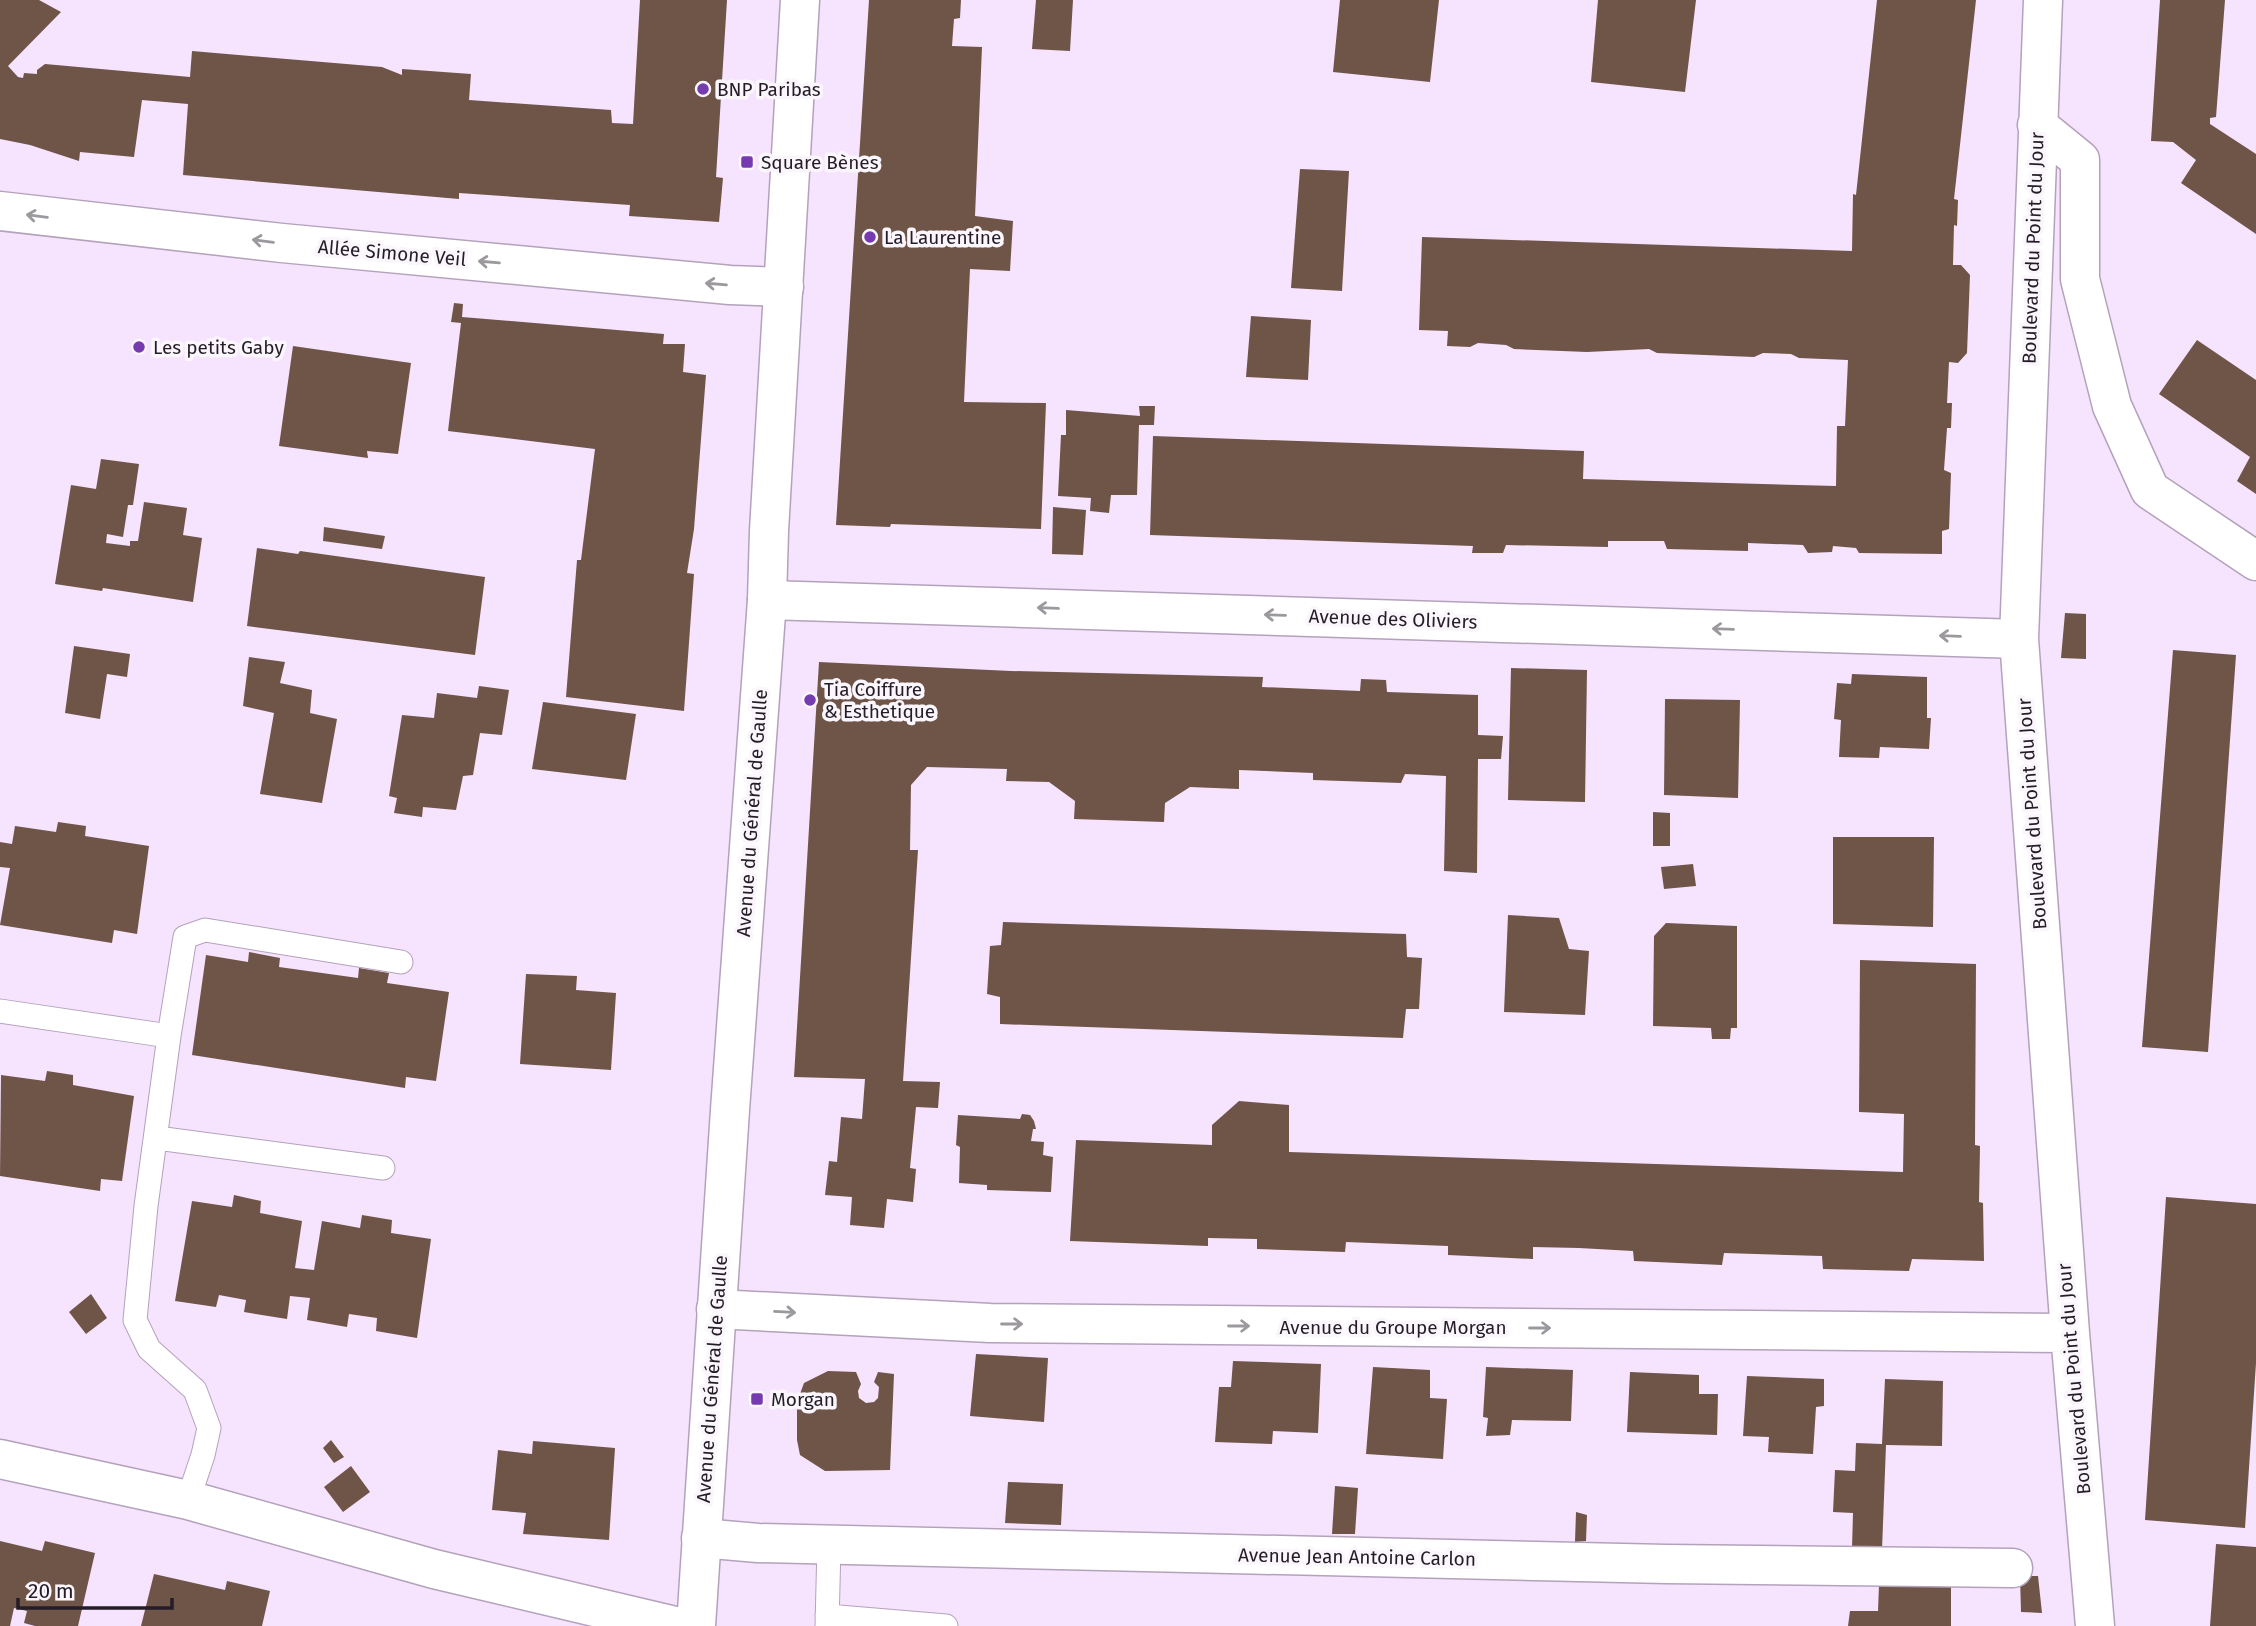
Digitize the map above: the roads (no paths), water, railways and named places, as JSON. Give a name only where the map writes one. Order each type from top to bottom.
[{"type":"street","name":"Avenue du Général de Gaulle","points":[[696,1626],[767,600],[800,0]]},
{"type":"street","name":"Boulevard du Point du Jour","points":[[2043,0],[2019,639],[2070,1333],[2095,1626]]},
{"type":"street","points":[[2037,125],[2080,160],[2080,279],[2112,406],[2150,490],[2256,561]]},
{"type":"street","name":"Allée Simone Veil","points":[[0,211],[282,243],[730,285],[784,287]]},
{"type":"street","name":"Avenue des Oliviers","points":[[767,600],[2019,639]]},
{"type":"street","name":"Avenue du Groupe Morgan","points":[[716,1309],[990,1323],[2070,1333]]},
{"type":"street","points":[[0,1459],[188,1500],[434,1569],[675,1626]]},
{"type":"street","name":"Avenue Jean Antoine Carlon","points":[[701,1538],[829,1545],[1666,1564],[2013,1568]]},
{"type":"lane","points":[[188,1500],[204,1454],[209,1428],[195,1390],[149,1349],[135,1320],[146,1206],[185,937],[205,930],[401,962]]},
{"type":"lane","points":[[0,1011],[169,1036]]},
{"type":"lane","points":[[157,1138],[383,1168]]},
{"type":"lane","points":[[829,1545],[827,1621],[946,1626]]},
{"type":"place","name":"BNP Paribas","points":[[703,89]]},
{"type":"place","name":"Square Bènes","points":[[747,162]]},
{"type":"place","name":"La Laurentine","points":[[870,237]]},
{"type":"place","name":"Les petits Gaby","points":[[139,347]]},
{"type":"place","name":"Tia Coiffure & Esthetique","points":[[810,700]]},
{"type":"place","name":"Morgan","points":[[757,1399]]}]
